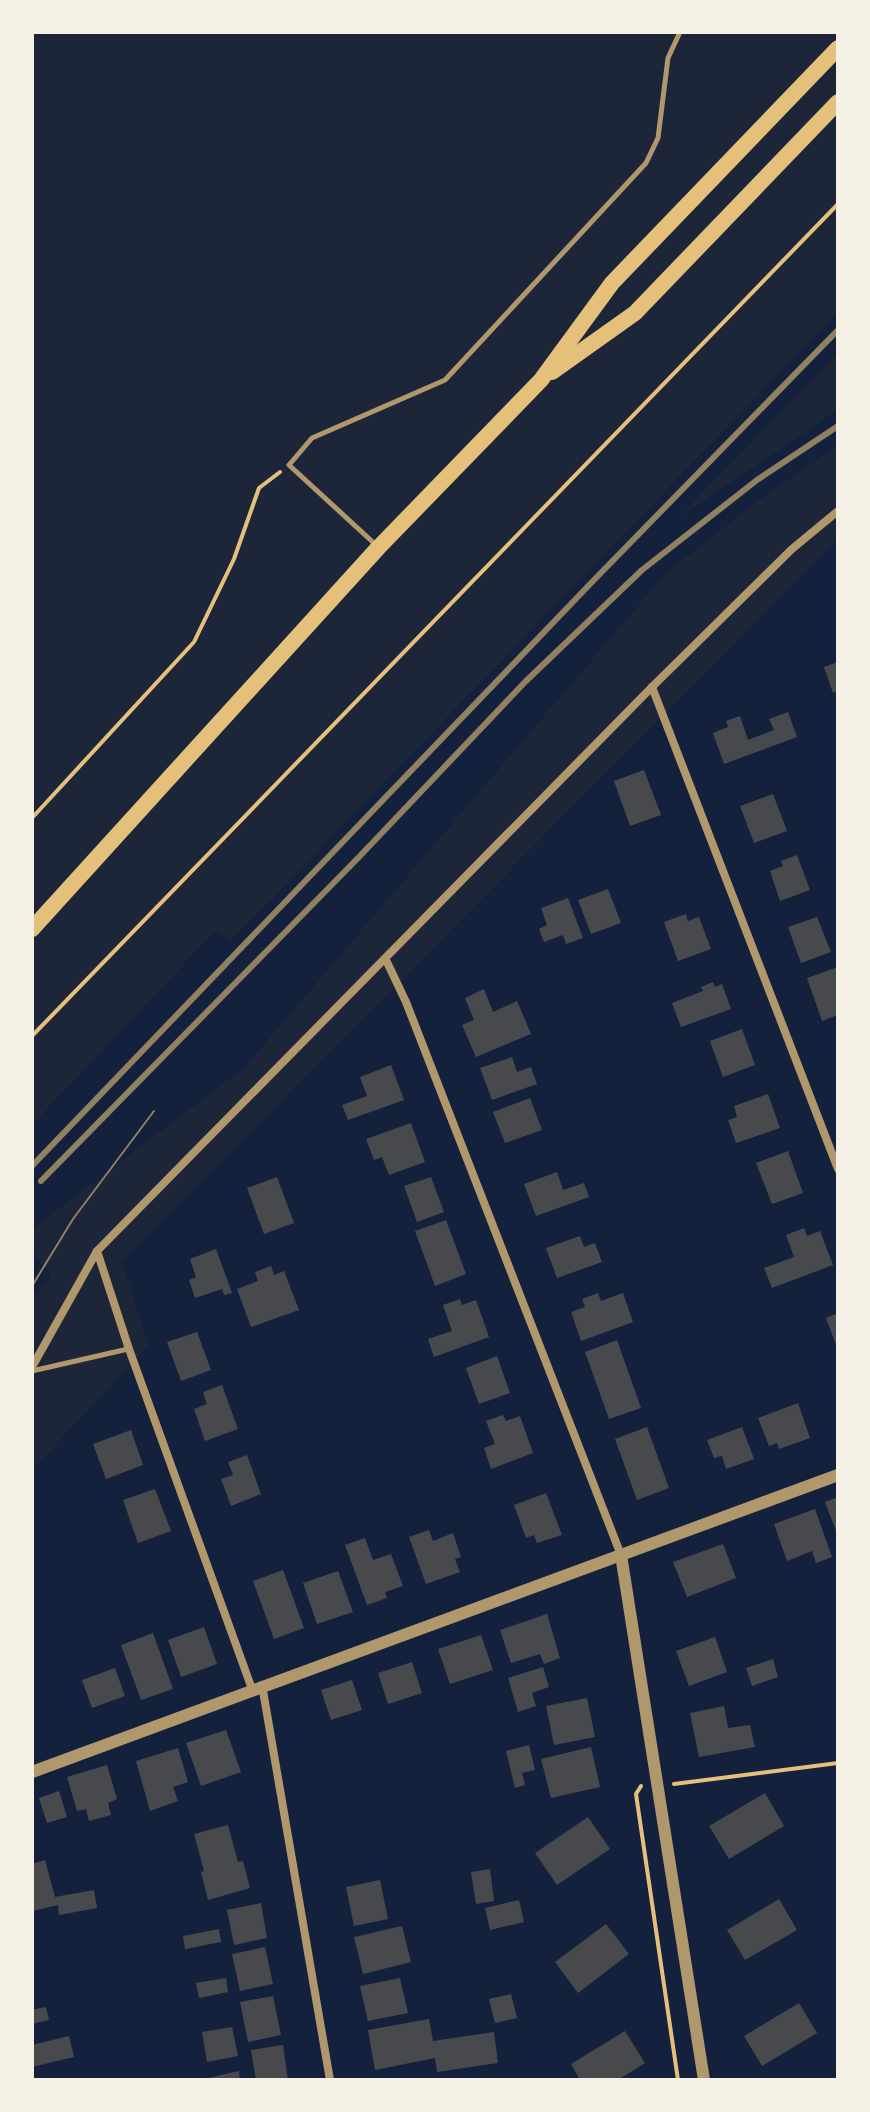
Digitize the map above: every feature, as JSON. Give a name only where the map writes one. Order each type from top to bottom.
[{"type":"main road","points":[[32,929],[378,548],[541,380],[612,283],[838,48]]},
{"type":"main road","points":[[541,380],[635,313],[838,102]]},
{"type":"street","points":[[32,1369],[97,1251],[652,687],[792,549],[838,511]]},
{"type":"street","points":[[652,687],[838,1169]]},
{"type":"street","points":[[386,960],[406,1002],[621,1555],[704,2080]]},
{"type":"street","points":[[97,1251],[129,1349],[257,1687],[330,2080]]},
{"type":"street","points":[[32,1772],[838,1475]]},
{"type":"lane","points":[[378,548],[289,465],[312,438],[445,380],[646,163],[658,138],[668,58],[680,32]]},
{"type":"lane","points":[[32,1369],[129,1349]]},
{"type":"path","points":[[32,1036],[838,204]]},
{"type":"path","points":[[32,818],[194,642],[234,559],[259,488],[289,465]]},
{"type":"path","points":[[678,2080],[636,1794],[641,1786],[838,1763]]},
{"type":"shaded area","points":[[32,32],[838,32],[838,312],[230,942],[216,930],[32,1125]]},
{"type":"shaded area","points":[[838,353],[838,410],[677,519]]},
{"type":"shaded area","points":[[838,445],[838,539],[122,1262],[149,1345],[32,1470],[32,1297],[52,1276],[32,1252],[32,1229],[244,1068],[666,573],[759,500]]},
{"type":"building","points":[[838,662],[838,691],[833,693],[824,667]]},
{"type":"building","points":[[788,712],[797,737],[724,764],[713,733],[728,727],[726,721],[740,716],[748,740],[774,730],[769,719]]},
{"type":"building","points":[[644,770],[661,815],[630,826],[614,781]]},
{"type":"building","points":[[773,794],[787,831],[754,843],[740,806]]},
{"type":"building","points":[[797,855],[810,890],[780,901],[770,871],[783,866],[781,861]]},
{"type":"building","points":[[608,889],[621,923],[591,934],[578,900]]},
{"type":"building","points":[[568,898],[583,938],[566,944],[563,935],[544,942],[539,929],[547,925],[541,908]]},
{"type":"building","points":[[686,914],[688,921],[699,917],[711,949],[678,961],[664,922]]},
{"type":"building","points":[[817,917],[831,952],[801,963],[788,927]]},
{"type":"building","points":[[838,967],[838,1015],[822,1021],[807,978]]},
{"type":"building","points":[[713,982],[715,987],[722,984],[731,1009],[681,1027],[672,1003],[703,991],[701,987]]},
{"type":"building","points":[[484,989],[493,1012],[517,1001],[531,1034],[476,1057],[462,1025],[474,1020],[465,998]]},
{"type":"building","points":[[742,1029],[755,1065],[723,1077],[710,1041]]},
{"type":"building","points":[[512,1057],[517,1072],[531,1067],[537,1084],[492,1100],[480,1068]]},
{"type":"building","points":[[391,1065],[404,1100],[348,1120],[342,1105],[367,1096],[360,1077]]},
{"type":"building","points":[[768,1094],[780,1128],[736,1143],[728,1120],[737,1117],[734,1106]]},
{"type":"building","points":[[530,1098],[542,1130],[505,1143],[493,1112]]},
{"type":"building","points":[[411,1123],[425,1162],[389,1175],[382,1157],[374,1160],[366,1139]]},
{"type":"building","points":[[788,1151],[803,1193],[772,1204],[756,1163]]},
{"type":"building","points":[[557,1172],[563,1190],[584,1183],[589,1197],[536,1216],[524,1184]]},
{"type":"building","points":[[277,1177],[294,1223],[264,1234],[247,1188]]},
{"type":"building","points":[[431,1177],[444,1212],[417,1222],[404,1186]]},
{"type":"building","points":[[446,1220],[466,1274],[435,1286],[415,1231]]},
{"type":"building","points":[[804,1228],[807,1236],[820,1231],[833,1265],[772,1288],[764,1268],[794,1257],[786,1235]]},
{"type":"building","points":[[580,1236],[584,1247],[595,1243],[602,1262],[557,1278],[546,1248]]},
{"type":"building","points":[[216,1249],[232,1293],[224,1295],[222,1289],[195,1298],[189,1280],[196,1277],[190,1259]]},
{"type":"building","points":[[271,1266],[274,1275],[284,1271],[299,1310],[251,1327],[237,1289],[258,1281],[255,1272]]},
{"type":"building","points":[[598,1293],[601,1301],[623,1293],[633,1322],[581,1341],[571,1312],[585,1307],[582,1299]]},
{"type":"building","points":[[460,1299],[462,1305],[476,1300],[489,1337],[434,1357],[428,1339],[452,1331],[443,1305]]},
{"type":"building","points":[[838,1313],[838,1350],[826,1318]]},
{"type":"building","points":[[197,1332],[211,1370],[181,1381],[167,1342]]},
{"type":"building","points":[[617,1340],[641,1408],[609,1419],[585,1352]]},
{"type":"building","points":[[497,1356],[510,1393],[479,1404],[466,1368]]},
{"type":"building","points":[[222,1385],[238,1429],[205,1441],[194,1409],[207,1404],[203,1392]]},
{"type":"building","points":[[798,1403],[810,1438],[779,1449],[777,1443],[769,1446],[758,1418]]},
{"type":"building","points":[[503,1415],[506,1421],[520,1416],[533,1453],[491,1469],[484,1448],[495,1444],[486,1421]]},
{"type":"building","points":[[647,1427],[669,1488],[637,1500],[615,1439]]},
{"type":"building","points":[[742,1427],[754,1459],[726,1469],[722,1456],[714,1458],[707,1440]]},
{"type":"building","points":[[131,1430],[143,1465],[106,1479],[93,1444]]},
{"type":"building","points":[[247,1455],[261,1494],[231,1506],[221,1479],[233,1475],[228,1462]]},
{"type":"building","points":[[155,1489],[171,1531],[138,1543],[123,1500]]},
{"type":"building","points":[[546,1493],[562,1535],[537,1543],[534,1535],[526,1538],[514,1505]]},
{"type":"building","points":[[838,1497],[838,1536],[825,1502]]},
{"type":"building","points":[[815,1509],[832,1557],[816,1563],[812,1551],[787,1561],[774,1524]]},
{"type":"building","points":[[429,1530],[433,1541],[453,1533],[461,1557],[455,1559],[460,1572],[426,1584],[409,1537]]},
{"type":"building","points":[[365,1538],[373,1560],[391,1554],[403,1586],[385,1592],[387,1598],[367,1605],[345,1545]]},
{"type":"building","points":[[723,1544],[736,1578],[687,1597],[673,1562]]},
{"type":"building","points":[[283,1570],[304,1628],[274,1639],[253,1581]]},
{"type":"building","points":[[338,1571],[353,1612],[317,1624],[303,1583]]},
{"type":"building","points":[[547,1614],[560,1658],[544,1664],[540,1654],[511,1663],[500,1630]]},
{"type":"building","points":[[204,1627],[217,1664],[181,1677],[168,1640]]},
{"type":"building","points":[[153,1633],[173,1689],[141,1700],[121,1645]]},
{"type":"building","points":[[481,1635],[493,1670],[450,1684],[438,1649]]},
{"type":"building","points":[[715,1637],[727,1672],[689,1686],[676,1651]]},
{"type":"building","points":[[773,1659],[778,1677],[752,1686],[746,1668]]},
{"type":"building","points":[[412,1662],[422,1693],[388,1704],[378,1673]]},
{"type":"building","points":[[543,1667],[549,1687],[532,1693],[536,1706],[518,1712],[508,1678]]},
{"type":"building","points":[[115,1668],[125,1696],[92,1708],[82,1680]]},
{"type":"building","points":[[352,1680],[362,1710],[331,1720],[321,1690]]},
{"type":"building","points":[[587,1698],[595,1737],[554,1745],[546,1706]]},
{"type":"building","points":[[724,1706],[728,1728],[750,1725],[755,1747],[699,1757],[690,1713]]},
{"type":"building","points":[[226,1730],[241,1772],[201,1786],[186,1743]]},
{"type":"building","points":[[529,1745],[535,1770],[522,1773],[525,1785],[515,1788],[506,1751]]},
{"type":"building","points":[[591,1747],[600,1787],[551,1798],[541,1759]]},
{"type":"building","points":[[178,1748],[188,1782],[173,1787],[178,1801],[150,1811],[136,1761]]},
{"type":"building","points":[[107,1765],[117,1799],[108,1803],[111,1815],[89,1821],[86,1809],[77,1811],[67,1777]]},
{"type":"building","points":[[59,1791],[67,1817],[47,1823],[39,1798]]},
{"type":"building","points":[[765,1793],[784,1826],[729,1859],[709,1826]]},
{"type":"building","points":[[588,1817],[610,1849],[557,1885],[535,1853]]},
{"type":"building","points":[[228,1825],[238,1862],[243,1861],[250,1888],[208,1900],[194,1834]]},
{"type":"building","points":[[45,1860],[55,1897],[94,1890],[97,1908],[59,1915],[58,1905],[33,1911],[32,1864]]},
{"type":"building","points":[[490,1869],[494,1901],[476,1904],[471,1872]]},
{"type":"building","points":[[380,1880],[388,1919],[354,1926],[346,1887]]},
{"type":"building","points":[[779,1899],[797,1930],[745,1960],[727,1930]]},
{"type":"building","points":[[519,1900],[524,1922],[490,1930],[485,1908]]},
{"type":"building","points":[[261,1903],[267,1938],[234,1945],[227,1910]]},
{"type":"building","points":[[606,1924],[629,1954],[578,1993],[555,1962]]},
{"type":"building","points":[[402,1926],[411,1962],[363,1974],[354,1937]]},
{"type":"building","points":[[219,1929],[221,1942],[185,1949],[183,1936]]},
{"type":"building","points":[[265,1947],[273,1984],[240,1991],[232,1954]]},
{"type":"building","points":[[226,1978],[228,1992],[199,1998],[196,1983]]},
{"type":"building","points":[[400,1978],[408,2013],[368,2021],[360,1986]]},
{"type":"building","points":[[511,1994],[517,2018],[495,2023],[489,1999]]},
{"type":"building","points":[[273,1996],[281,2035],[248,2042],[240,2002]]},
{"type":"building","points":[[799,2003],[817,2033],[762,2066],[744,2036]]},
{"type":"building","points":[[46,2007],[49,2020],[32,2024],[32,2010]]},
{"type":"building","points":[[429,2019],[433,2041],[494,2032],[498,2063],[437,2072],[435,2058],[375,2070],[368,2030]]},
{"type":"building","points":[[232,2027],[238,2056],[207,2062],[202,2032]]},
{"type":"building","points":[[625,2031],[645,2063],[618,2080],[580,2080],[571,2064]]},
{"type":"building","points":[[69,2036],[74,2057],[32,2067],[32,2045]]},
{"type":"building","points":[[283,2045],[288,2080],[256,2080],[251,2050]]},
{"type":"building","points":[[239,2071],[240,2080],[204,2080],[204,2079]]},
{"type":"tram line","points":[[32,1286],[73,1219],[154,1111]]},
{"type":"railway","points":[[32,1166],[838,330]]},
{"type":"railway","points":[[41,1181],[359,857],[526,681],[642,570],[757,480],[838,426]]}]
